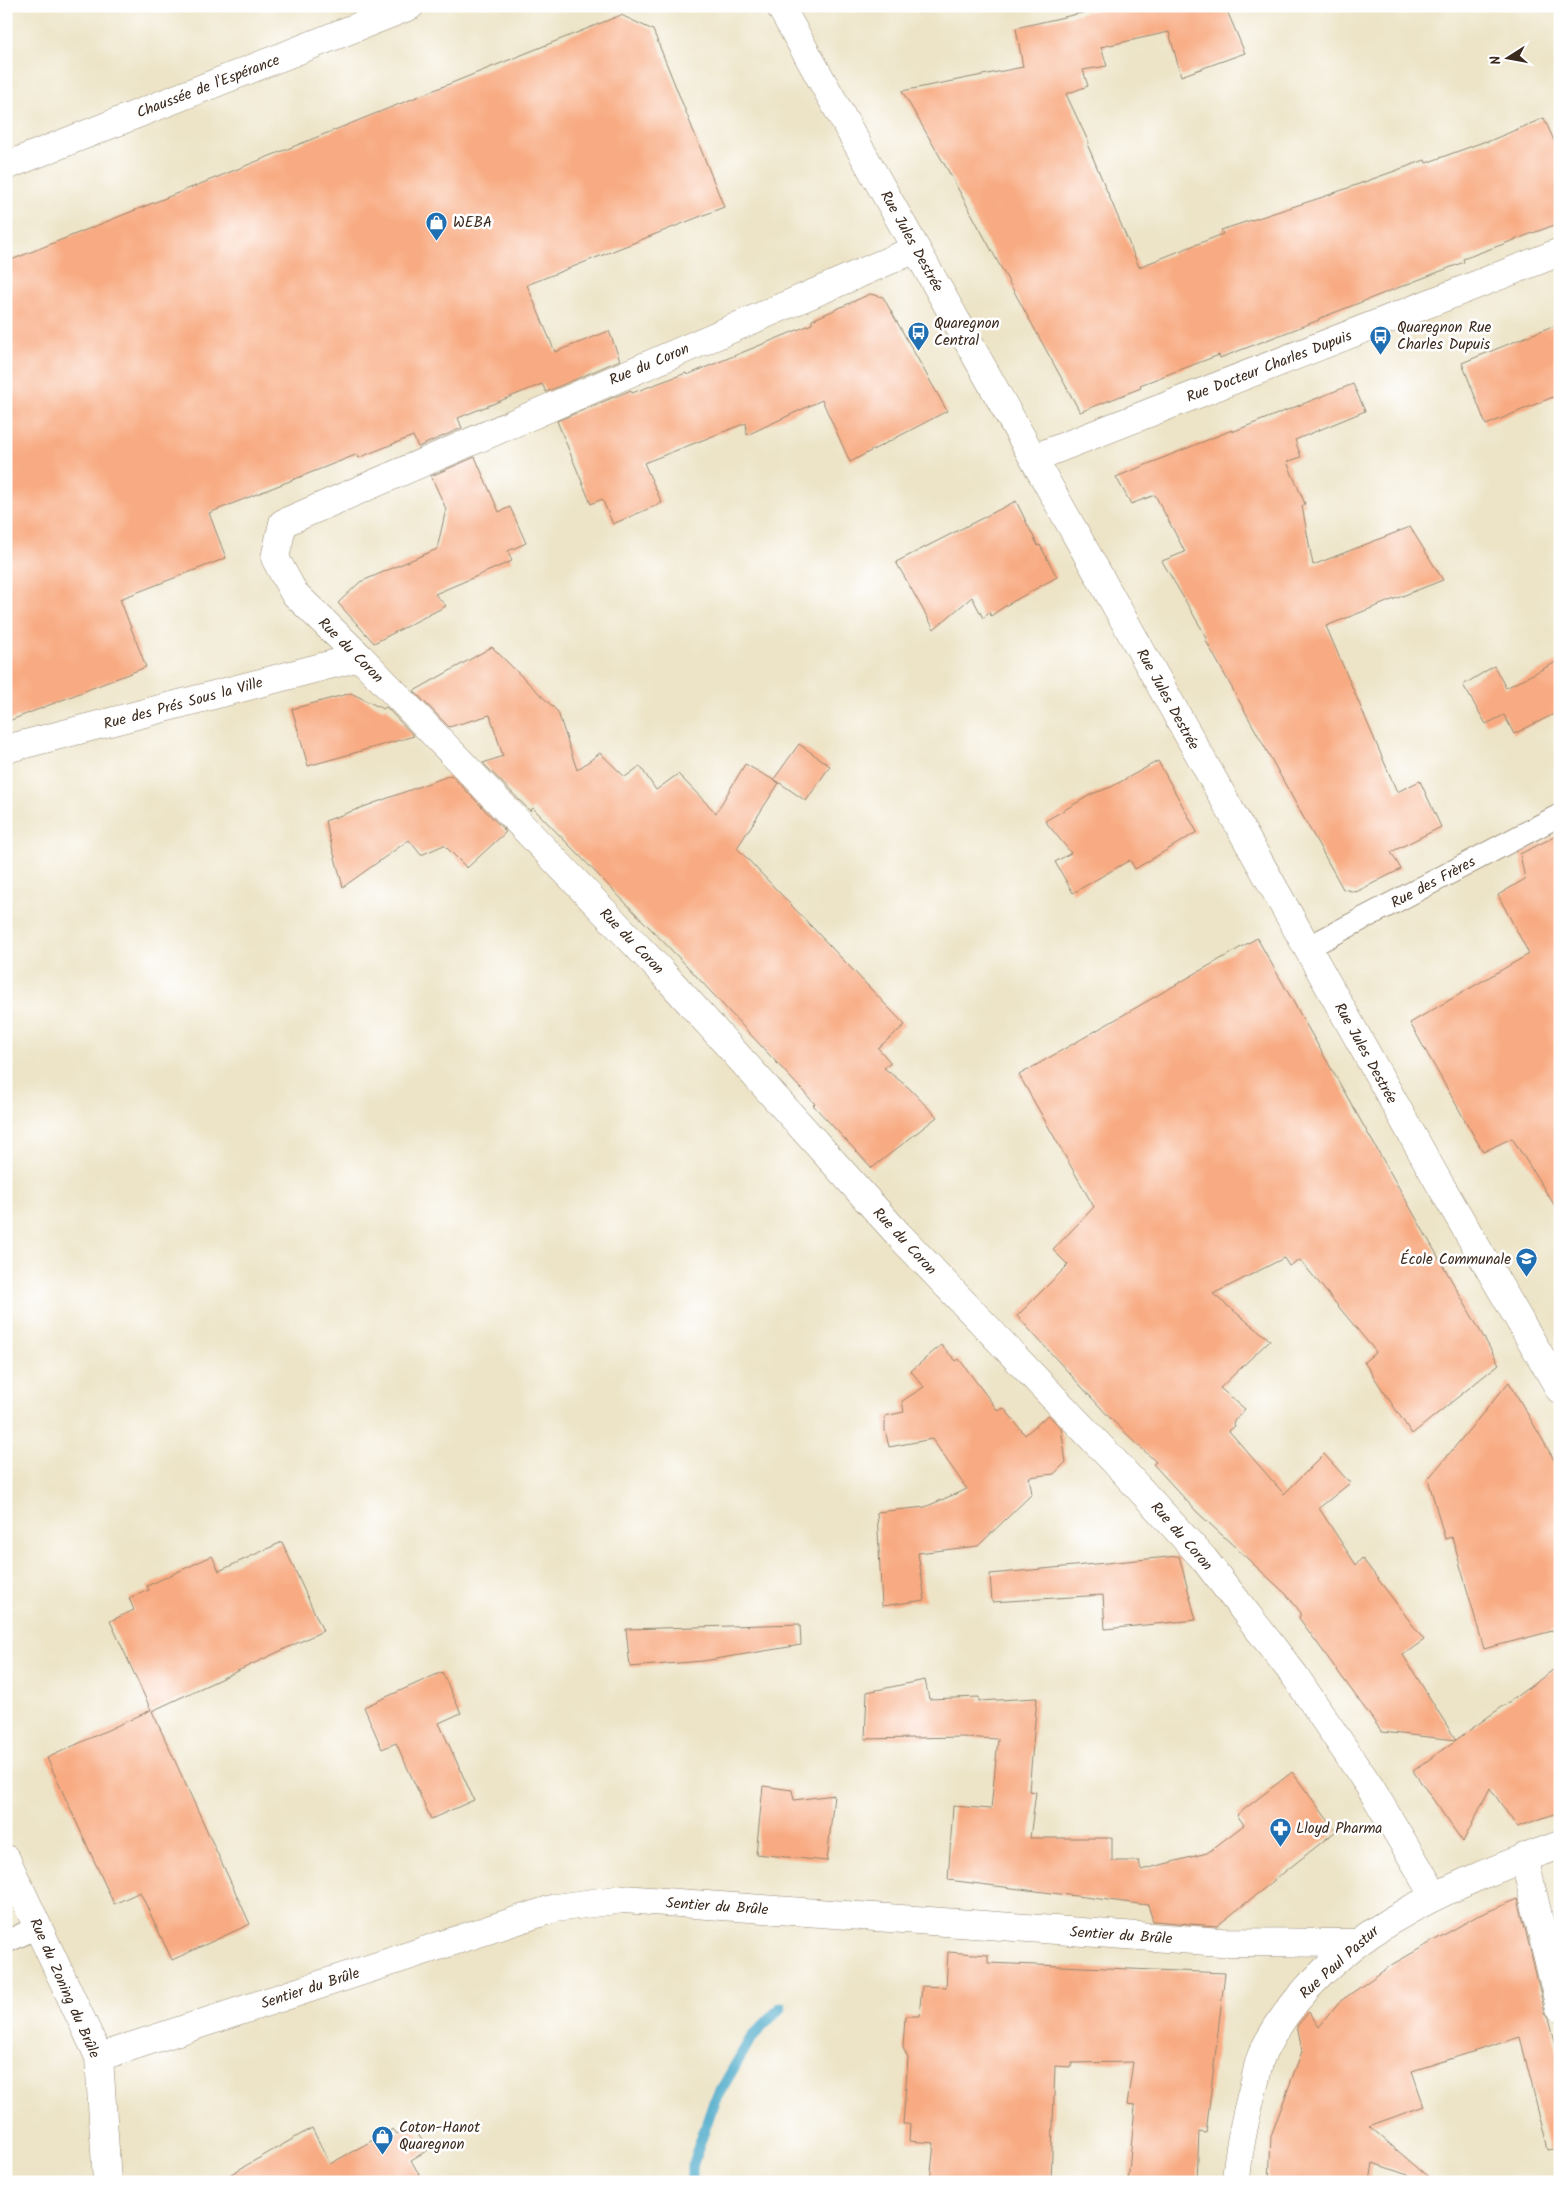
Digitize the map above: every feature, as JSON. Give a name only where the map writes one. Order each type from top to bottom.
[{"type":"street","name":"Chaussée de l'Espérance","points":[[6,166],[410,6]]},
{"type":"street","name":"Rue Jules Destrée","points":[[780,6],[1438,1181],[1560,1390]]},
{"type":"street","name":"Rue du Coron","points":[[916,249],[283,523],[275,558],[294,593],[360,657],[663,973],[898,1234],[1121,1468],[1204,1559],[1295,1676],[1370,1788],[1435,1896]]},
{"type":"street","name":"Rue Docteur Charles Dupuis","points":[[1034,458],[1560,252]]},
{"type":"street","name":"Rue des Prés Sous la Ville","points":[[6,749],[360,657]]},
{"type":"street","name":"Rue Paul Pastur","points":[[1236,2182],[1249,2103],[1262,2054],[1286,2011],[1319,1976],[1357,1943],[1384,1924],[1435,1896],[1474,1877],[1560,1845]]},
{"type":"street","points":[[1524,1857],[1560,2008]]},
{"type":"street","name":"Rue du Zoning du Brûle","points":[[6,1860],[99,2057],[107,2182]]},
{"type":"street","name":"Sentier du Brûle","points":[[99,2057],[555,1908],[622,1899],[1221,1942],[1357,1943]]},
{"type":"lane","name":"Rue des Frères","points":[[1307,948],[1560,815]]},
{"type":"lane","points":[[6,1942],[38,1927]]},
{"type":"building","points":[[1112,6],[1225,6],[1245,53],[1181,76],[1169,32],[1101,47],[1107,66],[1083,70],[1088,86],[1066,94],[1089,143],[1088,146],[1139,267],[1223,234],[1221,230],[1323,197],[1425,160],[1426,163],[1487,142],[1544,118],[1560,154],[1560,223],[1463,259],[1464,262],[1319,320],[1220,358],[1219,355],[1140,385],[1141,388],[1080,412],[946,167],[902,91],[1023,67],[1016,28]]},
{"type":"building","points":[[621,15],[653,30],[724,207],[527,285],[555,352],[609,331],[620,360],[546,392],[542,384],[458,418],[462,428],[418,447],[413,436],[358,458],[358,454],[209,513],[226,558],[120,599],[146,667],[6,722],[6,262]]},
{"type":"building","points":[[870,294],[883,297],[947,411],[850,462],[822,400],[747,435],[746,423],[644,463],[662,503],[613,524],[602,499],[591,504],[557,421],[631,390],[632,393],[686,373],[687,375],[812,324],[812,320]]},
{"type":"building","points":[[1560,323],[1560,394],[1486,425],[1462,363]]},
{"type":"building","points":[[1353,384],[1365,411],[1295,440],[1301,457],[1287,462],[1305,504],[1302,506],[1313,565],[1410,527],[1443,580],[1326,626],[1397,792],[1420,781],[1441,827],[1391,852],[1401,869],[1356,892],[1343,889],[1205,639],[1207,638],[1162,561],[1185,552],[1155,495],[1131,504],[1116,477]]},
{"type":"building","points":[[475,457],[499,512],[510,507],[526,543],[508,551],[512,561],[435,594],[446,606],[374,643],[338,603],[360,582],[437,549],[446,509],[431,476]]},
{"type":"building","points":[[1016,501],[1038,546],[1040,545],[1057,577],[991,616],[989,612],[983,618],[972,597],[934,629],[896,562]]},
{"type":"building","points":[[492,647],[558,712],[577,770],[600,753],[625,777],[640,766],[656,790],[678,774],[716,813],[745,764],[779,783],[737,848],[905,1025],[878,1048],[891,1063],[884,1068],[909,1088],[937,1117],[872,1168],[686,965],[533,808],[530,811],[483,763],[503,756],[490,715],[449,727],[414,691]]},
{"type":"building","points":[[1560,660],[1560,711],[1514,734],[1504,715],[1486,724],[1463,685],[1494,666],[1506,688]]},
{"type":"building","points":[[351,693],[383,709],[386,707],[414,736],[308,766],[292,709]]},
{"type":"building","points":[[799,744],[830,766],[806,801],[774,779]]},
{"type":"building","points":[[1158,761],[1197,832],[1135,869],[1130,860],[1073,893],[1055,862],[1071,853],[1045,821],[1092,794],[1111,787]]},
{"type":"building","points":[[451,775],[506,832],[467,868],[444,845],[421,855],[409,840],[343,887],[325,821]]},
{"type":"building","points":[[1560,834],[1560,1214],[1512,1138],[1483,1152],[1410,1023],[1529,954],[1498,895],[1525,879],[1520,854]]},
{"type":"building","points":[[1257,938],[1499,1364],[1412,1434],[1364,1362],[1376,1352],[1300,1260],[1289,1266],[1284,1258],[1213,1294],[1270,1340],[1220,1388],[1245,1409],[1233,1422],[1235,1426],[1229,1431],[1284,1494],[1324,1454],[1350,1483],[1319,1508],[1356,1565],[1362,1558],[1424,1640],[1403,1655],[1456,1740],[1382,1732],[1299,1618],[1301,1613],[1287,1595],[1197,1512],[1153,1464],[1156,1462],[1111,1419],[1017,1316],[1068,1265],[1053,1250],[1094,1207],[1019,1075]]},
{"type":"building","points":[[941,1345],[956,1361],[959,1359],[998,1411],[1004,1408],[1025,1435],[1048,1415],[1061,1428],[1066,1462],[1054,1474],[1029,1477],[1032,1494],[978,1546],[918,1553],[925,1600],[882,1606],[877,1512],[925,1507],[967,1489],[932,1439],[889,1447],[885,1430],[885,1416],[904,1412],[902,1401],[924,1387],[911,1371]]},
{"type":"building","points":[[1509,1382],[1560,1470],[1560,1629],[1484,1649],[1452,1537],[1445,1539],[1428,1479]]},
{"type":"building","points":[[282,1542],[323,1631],[152,1711],[250,1924],[172,1960],[140,1892],[114,1904],[47,1758],[151,1710],[110,1621],[134,1610],[129,1598],[149,1590],[147,1586],[212,1556],[219,1571]]},
{"type":"building","points":[[1179,1556],[1196,1620],[1105,1629],[1103,1595],[992,1602],[990,1574]]},
{"type":"building","points":[[800,1624],[801,1645],[703,1661],[630,1667],[626,1629]]},
{"type":"building","points":[[1560,1665],[1560,1812],[1517,1827],[1490,1788],[1463,1842],[1413,1771]]},
{"type":"building","points":[[442,1672],[461,1713],[439,1723],[474,1800],[431,1819],[396,1743],[382,1749],[364,1707]]},
{"type":"building","points":[[925,1680],[929,1699],[979,1697],[979,1701],[1037,1698],[1029,1791],[1036,1792],[1030,1838],[1112,1838],[1112,1861],[1139,1861],[1141,1870],[1207,1853],[1244,1825],[1237,1815],[1292,1772],[1336,1831],[1217,1926],[1153,1921],[1148,1905],[948,1880],[953,1806],[991,1809],[998,1739],[961,1737],[865,1739],[867,1692]]},
{"type":"building","points":[[763,1786],[792,1790],[794,1800],[834,1795],[827,1861],[756,1854]]},
{"type":"building","points":[[1518,1899],[1545,2012],[1549,2019],[1560,2061],[1560,2148],[1548,2150],[1520,2037],[1412,2071],[1424,2106],[1369,2126],[1434,2182],[1428,2182],[1373,2163],[1370,2182],[1269,2182],[1271,2136],[1302,2051],[1297,2026],[1309,2012],[1319,2027],[1339,2002],[1393,1964],[1477,1916]]},
{"type":"building","points":[[948,1952],[988,1955],[988,1963],[1225,1973],[1206,2133],[1199,2132],[1197,2182],[1128,2182],[1135,2106],[1127,2105],[1133,2062],[1072,2063],[1071,2067],[1055,2066],[1051,2182],[930,2182],[934,2143],[909,2141],[910,2124],[903,2124],[908,2058],[903,2048],[905,2016],[919,2016],[922,1986],[946,1987]]},
{"type":"building","points":[[412,2125],[428,2150],[411,2160],[423,2182],[217,2182],[312,2128],[330,2164],[393,2129],[397,2134]]},
{"type":"waterway","points":[[692,2182],[692,2166],[714,2102],[751,2038],[781,2007]]},
{"type":"place","name":"WEBA","points":[[437,241]]},
{"type":"place","name":"Quaregnon Central","points":[[918,351]]},
{"type":"place","name":"Quaregnon Rue Charles Dupuis","points":[[1381,355]]},
{"type":"place","name":"École Communale","points":[[1527,1278]]},
{"type":"place","name":"Lloyd Pharma","points":[[1280,1847]]},
{"type":"place","name":"Coton-Hanot Quaregnon","points":[[383,2155]]}]
